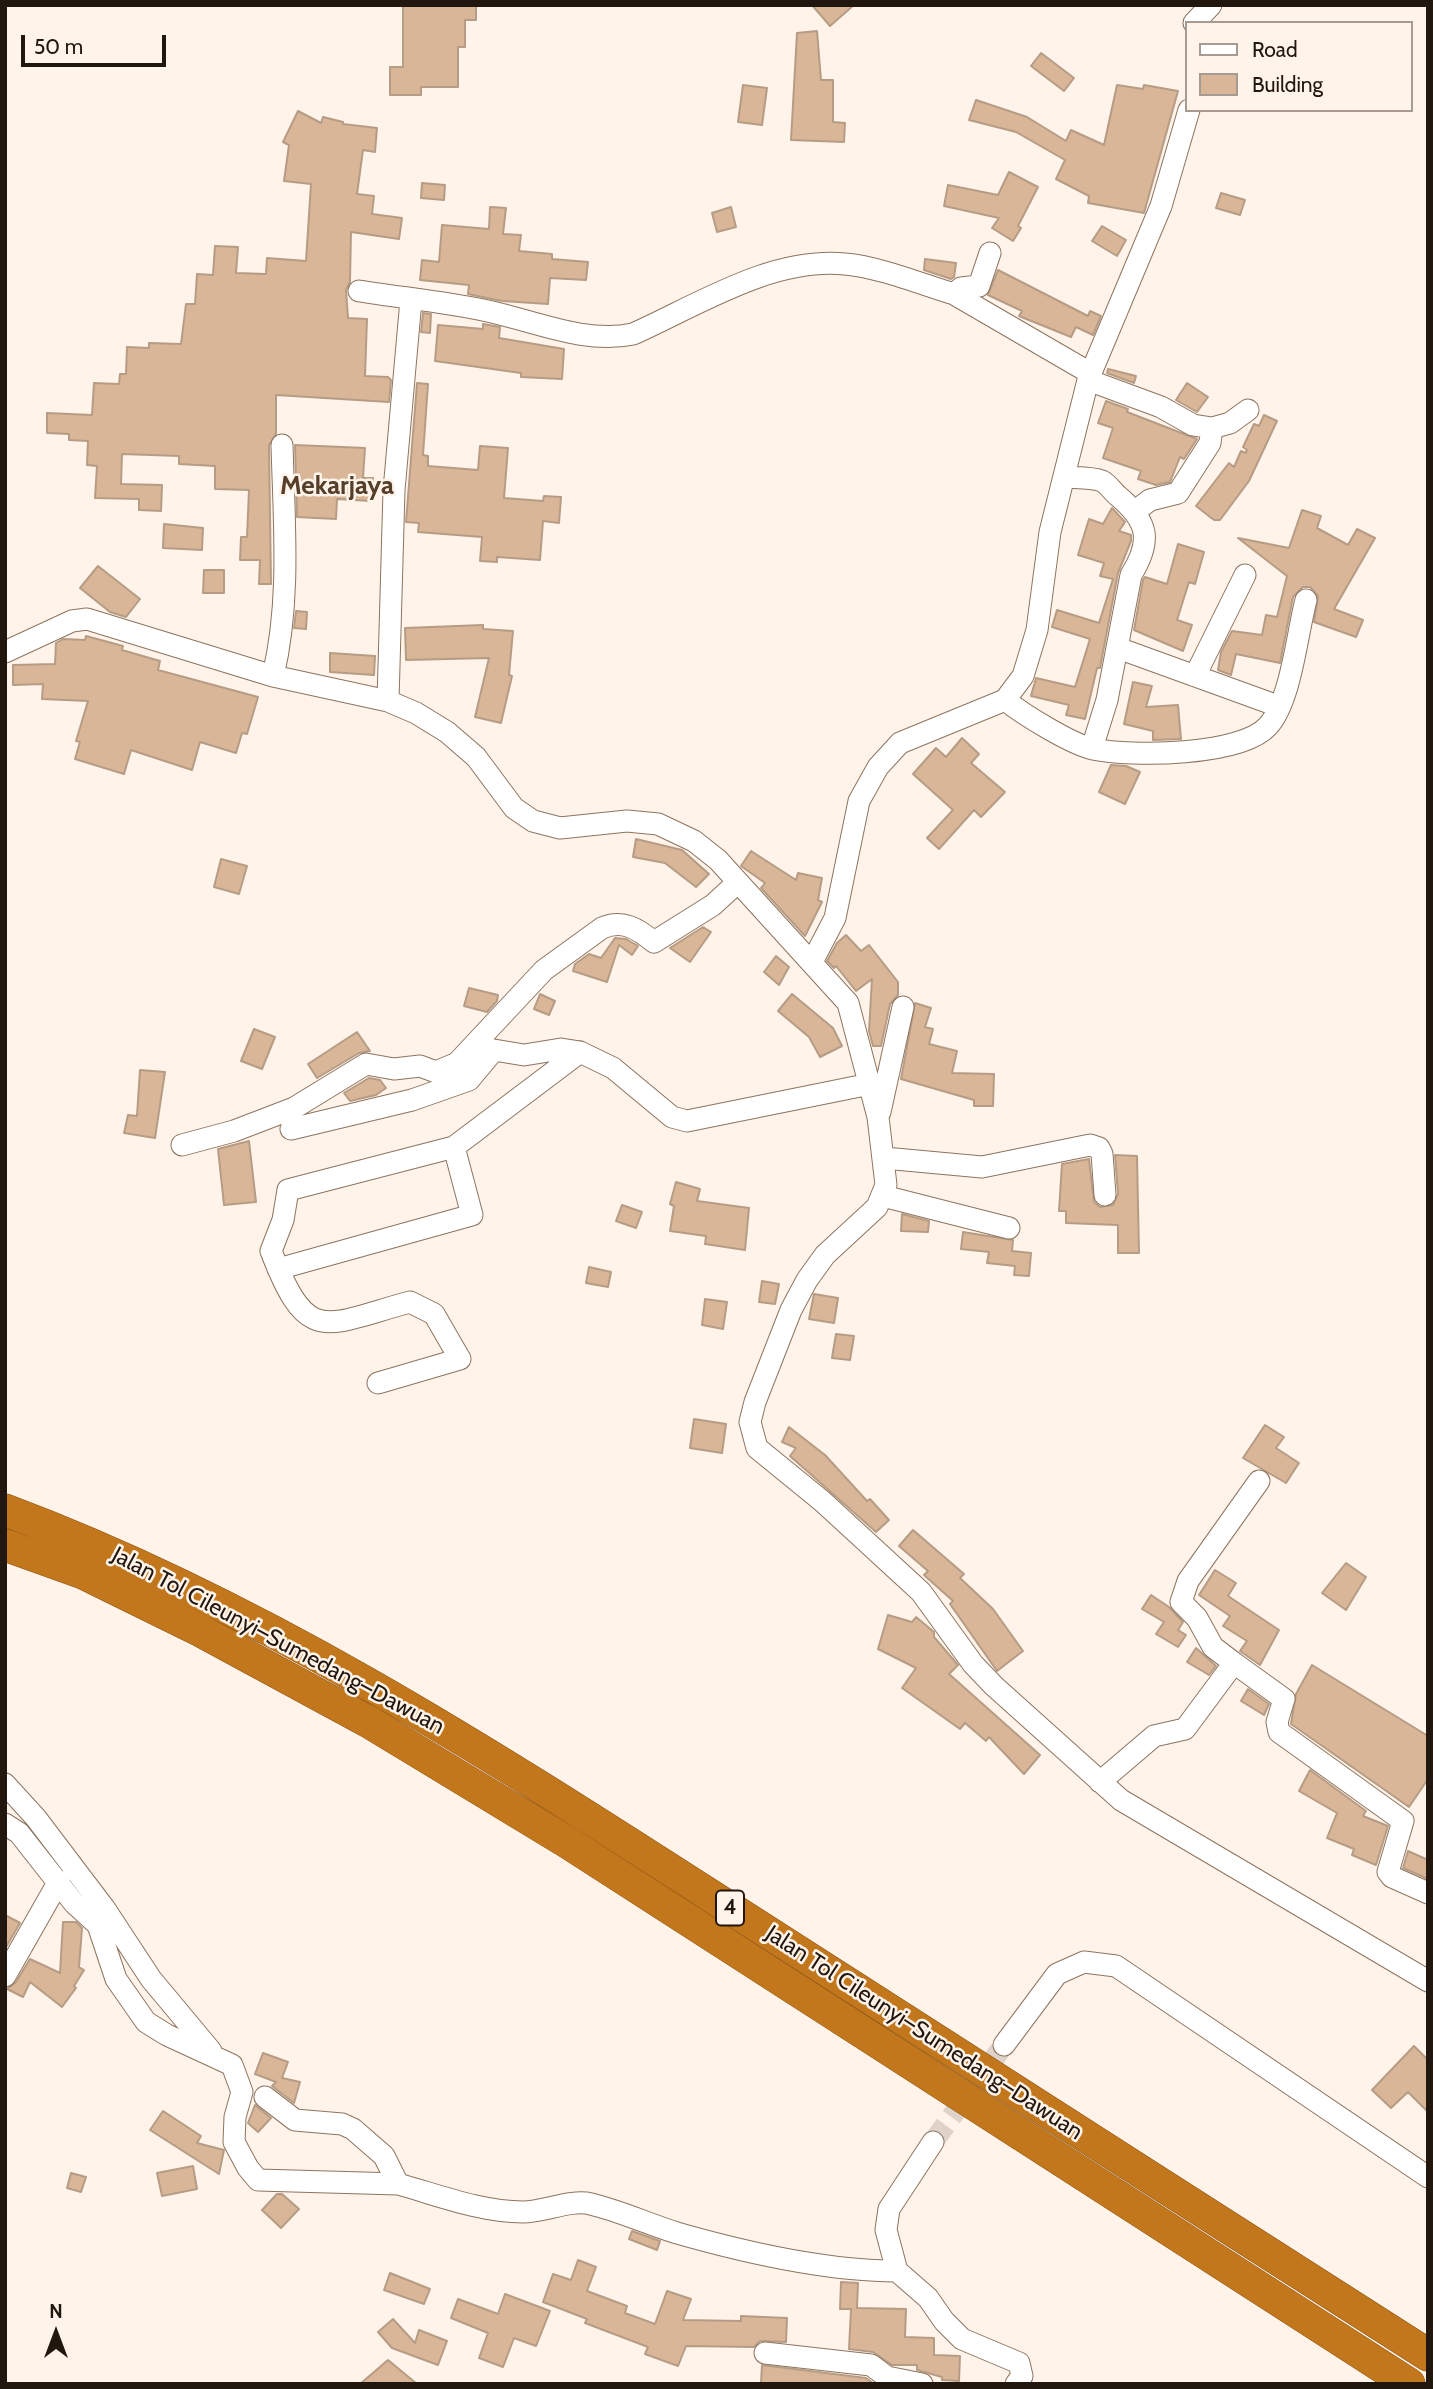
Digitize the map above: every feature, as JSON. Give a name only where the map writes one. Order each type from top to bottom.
[{"type":"highway","name":"Jalan Tol Cileunyi–Sumedang–Dawuan","points":[[5,1510],[114,1553],[380,1690],[583,1814],[1428,2355]]},
{"type":"highway","name":"Jalan Tol Cileunyi–Sumedang–Dawuan","points":[[5,1545],[83,1573],[201,1631],[392,1736],[567,1842],[1409,2384]]},
{"type":"street","points":[[1196,21],[1212,5]]},
{"type":"street","points":[[812,962],[835,918],[859,802],[878,767],[900,743],[1005,700],[1023,676],[1037,630],[1051,532],[1089,376],[1161,206],[1188,112]]},
{"type":"street","points":[[954,294],[961,288],[979,286],[990,253]]},
{"type":"street","points":[[359,291],[489,311],[551,327],[619,337],[634,334],[780,270],[816,264],[846,264],[954,294],[1089,376],[1161,407],[1193,425],[1212,428],[1230,423],[1248,410]]},
{"type":"street","points":[[388,701],[394,490],[411,300]]},
{"type":"street","points":[[1134,512],[1150,500],[1178,494],[1210,443],[1212,428]]},
{"type":"street","points":[[273,676],[281,642],[286,566],[282,445]]},
{"type":"street","points":[[1064,477],[1101,481],[1134,512],[1142,524],[1146,540],[1142,558],[1131,575],[1118,648],[1092,748]]},
{"type":"street","points":[[1195,676],[1245,575]]},
{"type":"street","points":[[1005,700],[1022,713],[1092,748],[1168,755],[1250,740],[1269,726],[1287,688],[1306,600]]},
{"type":"street","points":[[5,652],[72,621],[87,618],[273,676],[388,701],[416,713],[447,732],[476,757],[514,808],[533,821],[560,828],[627,821],[658,824],[694,841],[718,860],[848,1003],[878,1117],[884,1158],[883,1196],[877,1207],[825,1255],[807,1280],[766,1368],[750,1422],[754,1442],[762,1454],[822,1502],[921,1592],[987,1679],[1121,1800],[1428,1981]]},
{"type":"street","points":[[1118,648],[1278,706]]},
{"type":"street","points":[[182,1145],[234,1131],[294,1108],[366,1065],[394,1069],[420,1066],[436,1072],[446,1069],[470,1051],[544,970],[603,928],[611,924],[631,925],[654,942],[713,905],[738,882]]},
{"type":"street","points":[[878,1117],[903,1007]]},
{"type":"street","points":[[291,1129],[412,1100],[469,1080],[494,1050],[524,1055],[561,1049],[580,1052],[613,1068],[672,1116],[687,1121],[870,1084]]},
{"type":"street","points":[[378,1383],[460,1359],[434,1314],[410,1302],[330,1324],[312,1320],[289,1296],[271,1251],[283,1220],[288,1189],[454,1147],[580,1052]]},
{"type":"street","points":[[884,1158],[982,1167],[1090,1145],[1099,1148],[1101,1154],[1105,1195]]},
{"type":"street","points":[[278,1269],[472,1215],[454,1147]]},
{"type":"street","points":[[883,1196],[1009,1228]]},
{"type":"street","points":[[1259,1481],[1188,1581],[1181,1602],[1197,1618],[1213,1647],[1284,1699],[1277,1723],[1279,1731],[1403,1821],[1388,1872],[1392,1877],[1428,1894]]},
{"type":"street","points":[[1100,1782],[1154,1736],[1185,1729],[1234,1663]]},
{"type":"street","points":[[5,1784],[36,1818],[105,1909],[151,1979],[215,2056]]},
{"type":"street","points":[[5,1824],[19,1833],[60,1881],[74,1903],[98,1925],[116,1979],[146,2022],[167,2035],[232,2065],[242,2092],[235,2117],[234,2142],[258,2180],[398,2184],[501,2211],[526,2212],[588,2203],[676,2232],[745,2250],[869,2271],[897,2271]]},
{"type":"street","points":[[5,1976],[60,1881]]},
{"type":"street","points":[[1004,2045],[1064,1968],[1084,1962],[1116,1966],[1428,2178]]},
{"type":"street","points":[[265,2097],[295,2120],[342,2124],[353,2129],[384,2155],[398,2184]]},
{"type":"street","points":[[933,2142],[888,2214],[888,2243],[897,2271],[928,2298],[944,2321],[962,2339],[1019,2363],[1022,2376],[1016,2384]]},
{"type":"street","points":[[765,2353],[871,2365],[891,2378],[922,2384]]},
{"type":"building","points":[[403,5],[476,5],[476,20],[465,20],[465,47],[458,47],[458,87],[421,87],[421,95],[390,95],[390,67],[403,67]]},
{"type":"building","points":[[812,5],[854,5],[830,26]]},
{"type":"building","points":[[817,31],[821,80],[833,80],[833,122],[845,123],[844,142],[791,140],[797,33]]},
{"type":"building","points":[[1041,53],[1074,78],[1064,91],[1031,66]]},
{"type":"building","points":[[743,85],[767,88],[762,125],[738,122]]},
{"type":"building","points":[[1117,85],[1143,89],[1144,85],[1178,91],[1144,213],[1088,203],[1089,196],[1056,179],[1065,160],[1016,132],[969,120],[976,100],[1027,117],[1066,141],[1071,130],[1104,145]]},
{"type":"building","points":[[298,111],[321,123],[323,117],[343,124],[377,128],[375,152],[363,150],[357,194],[374,196],[372,214],[402,218],[399,239],[351,232],[350,282],[346,290],[348,318],[367,319],[365,376],[388,377],[391,380],[389,402],[276,395],[276,434],[269,445],[271,584],[259,584],[260,560],[240,560],[241,537],[247,537],[249,490],[215,489],[215,466],[179,464],[179,456],[122,454],[121,484],[162,485],[161,511],[139,510],[139,499],[95,498],[97,466],[87,465],[88,441],[69,440],[69,434],[47,433],[47,413],[92,415],[94,383],[119,384],[120,374],[126,374],[127,347],[149,348],[149,343],[181,344],[186,304],[195,304],[197,274],[213,275],[215,246],[238,247],[236,273],[266,274],[267,258],[306,261],[311,184],[284,181],[289,145],[283,142]]},
{"type":"building","points":[[1009,172],[1038,187],[1013,241],[992,228],[999,218],[944,206],[948,185],[998,195]]},
{"type":"building","points":[[422,183],[445,185],[444,200],[421,198]]},
{"type":"building","points":[[1221,193],[1245,200],[1240,215],[1216,208]]},
{"type":"building","points":[[490,207],[506,208],[503,234],[521,235],[519,251],[552,254],[552,259],[588,262],[586,280],[550,278],[548,304],[502,301],[468,294],[469,285],[420,280],[422,260],[439,262],[442,225],[489,229]]},
{"type":"building","points":[[731,207],[736,227],[717,232],[712,213]]},
{"type":"building","points":[[1102,226],[1126,240],[1117,256],[1092,241]]},
{"type":"building","points":[[925,259],[956,263],[954,277],[951,279],[924,270]]},
{"type":"building","points":[[998,270],[1088,316],[1090,311],[1101,316],[1093,335],[1076,327],[1071,337],[1019,316],[1022,311],[988,295]]},
{"type":"building","points":[[423,313],[431,314],[430,333],[421,332]]},
{"type":"building","points":[[483,324],[500,327],[499,338],[564,349],[562,379],[521,377],[521,373],[435,361],[438,325],[483,329]]},
{"type":"building","points":[[1108,369],[1136,376],[1134,383],[1107,373]]},
{"type":"building","points":[[417,383],[428,384],[423,455],[428,456],[428,466],[478,470],[480,446],[508,448],[504,498],[543,501],[544,496],[561,497],[559,523],[543,521],[540,560],[497,557],[497,562],[480,561],[482,537],[418,532],[419,523],[406,522]]},
{"type":"building","points":[[1187,383],[1208,397],[1197,412],[1176,400]]},
{"type":"building","points":[[1106,401],[1197,439],[1184,459],[1180,457],[1170,482],[1156,485],[1138,479],[1141,471],[1103,458],[1113,428],[1098,423]]},
{"type":"building","points":[[1264,415],[1277,421],[1249,481],[1220,520],[1214,520],[1196,506],[1229,463],[1234,467],[1241,451],[1246,453],[1247,450],[1243,447],[1254,424],[1259,426]]},
{"type":"building","points":[[295,445],[365,448],[363,478],[373,478],[371,501],[337,499],[336,519],[297,517]]},
{"type":"building","points":[[1112,508],[1125,522],[1119,531],[1131,535],[1131,541],[1118,573],[1100,668],[1097,668],[1085,719],[1066,715],[1069,705],[1031,696],[1036,678],[1075,687],[1090,639],[1052,627],[1057,610],[1099,623],[1113,579],[1100,576],[1104,563],[1078,555],[1089,519],[1103,524]]},
{"type":"building","points":[[1302,510],[1321,516],[1317,528],[1348,545],[1357,529],[1375,538],[1334,609],[1363,620],[1356,637],[1314,622],[1318,596],[1310,587],[1303,587],[1293,597],[1280,663],[1236,654],[1231,675],[1218,670],[1221,652],[1232,631],[1262,635],[1266,615],[1277,617],[1287,576],[1238,538],[1289,548]]},
{"type":"building","points":[[164,524],[203,528],[202,550],[163,548]]},
{"type":"building","points":[[1178,544],[1204,552],[1195,584],[1189,582],[1177,620],[1192,625],[1183,651],[1134,630],[1143,580],[1145,577],[1167,584]]},
{"type":"building","points":[[98,566],[140,599],[126,617],[110,612],[80,588]]},
{"type":"building","points":[[204,570],[224,570],[224,593],[203,593]]},
{"type":"building","points":[[296,611],[307,612],[306,629],[294,628]]},
{"type":"building","points":[[483,625],[483,629],[513,631],[509,675],[512,676],[501,723],[475,717],[489,658],[406,660],[405,628]]},
{"type":"building","points":[[86,636],[123,646],[122,650],[160,661],[158,670],[258,697],[247,734],[242,733],[236,753],[200,742],[192,770],[131,750],[124,774],[75,759],[80,742],[76,741],[88,701],[42,699],[43,684],[13,685],[13,665],[55,664],[56,643],[63,639],[85,640]]},
{"type":"building","points":[[330,653],[375,656],[374,675],[330,672]]},
{"type":"building","points":[[1133,682],[1152,686],[1146,707],[1178,705],[1181,739],[1153,740],[1153,731],[1124,724]]},
{"type":"building","points":[[962,738],[979,754],[971,763],[1005,792],[981,817],[974,810],[939,849],[927,838],[953,810],[913,774],[936,748],[946,757]]},
{"type":"building","points":[[1111,765],[1126,766],[1140,772],[1125,804],[1099,792]]},
{"type":"building","points":[[636,839],[682,850],[709,874],[696,887],[665,863],[633,857]]},
{"type":"building","points":[[751,851],[796,880],[798,873],[822,878],[818,900],[822,902],[805,936],[761,888],[765,883],[741,866]]},
{"type":"building","points":[[221,859],[247,866],[239,894],[214,887]]},
{"type":"building","points":[[703,927],[711,932],[690,962],[670,948]]},
{"type":"building","points":[[846,935],[861,951],[869,945],[898,982],[898,995],[890,1004],[881,1046],[873,1046],[869,1031],[872,979],[856,991],[836,966],[834,968],[827,961],[837,943]]},
{"type":"building","points":[[615,938],[626,939],[638,946],[632,955],[619,945],[607,982],[573,971],[575,964],[589,954],[601,958]]},
{"type":"building","points":[[776,956],[789,967],[779,985],[764,972]]},
{"type":"building","points":[[469,988],[498,995],[497,1001],[487,1012],[464,1006]]},
{"type":"building","points":[[540,994],[555,1001],[549,1015],[534,1009]]},
{"type":"building","points":[[792,994],[833,1028],[842,1046],[820,1057],[809,1037],[778,1011]]},
{"type":"building","points":[[915,1003],[931,1008],[925,1027],[933,1029],[929,1044],[957,1051],[952,1073],[994,1074],[993,1106],[974,1106],[974,1100],[901,1079]]},
{"type":"building","points":[[254,1029],[275,1037],[262,1069],[241,1061]]},
{"type":"building","points":[[357,1032],[370,1051],[359,1053],[317,1078],[308,1064]]},
{"type":"building","points":[[140,1070],[165,1072],[155,1138],[124,1133],[128,1115],[137,1116]]},
{"type":"building","points":[[369,1078],[380,1080],[386,1088],[376,1095],[350,1101],[344,1093]]},
{"type":"building","points":[[249,1141],[256,1202],[224,1205],[218,1149]]},
{"type":"building","points":[[1115,1155],[1137,1156],[1139,1253],[1118,1253],[1118,1225],[1066,1223],[1066,1211],[1059,1211],[1062,1164],[1089,1159],[1094,1202],[1100,1207],[1113,1205],[1118,1194]]},
{"type":"building","points":[[676,1182],[700,1189],[697,1201],[749,1208],[745,1250],[705,1244],[706,1236],[670,1231],[674,1206],[670,1204]]},
{"type":"building","points":[[622,1205],[642,1212],[636,1228],[616,1221]]},
{"type":"building","points":[[902,1214],[929,1221],[928,1232],[901,1231]]},
{"type":"building","points":[[963,1232],[1013,1240],[1012,1251],[1031,1253],[1029,1276],[1014,1275],[1015,1266],[987,1263],[989,1252],[961,1249]]},
{"type":"building","points":[[589,1267],[611,1272],[608,1287],[586,1283]]},
{"type":"building","points":[[762,1281],[779,1284],[775,1304],[759,1302]]},
{"type":"building","points":[[814,1294],[838,1298],[834,1323],[809,1319]]},
{"type":"building","points":[[705,1299],[727,1302],[723,1329],[702,1325]]},
{"type":"building","points":[[836,1334],[854,1336],[850,1360],[832,1358]]},
{"type":"building","points":[[694,1419],[726,1424],[722,1453],[690,1448]]},
{"type":"building","points":[[1265,1425],[1284,1437],[1276,1448],[1299,1463],[1286,1483],[1243,1458]]},
{"type":"building","points":[[789,1427],[825,1455],[867,1501],[870,1499],[889,1520],[876,1532],[790,1456],[796,1448],[782,1442]]},
{"type":"building","points":[[913,1530],[964,1574],[960,1578],[993,1609],[1023,1651],[997,1671],[950,1604],[953,1601],[924,1575],[928,1571],[899,1546]]},
{"type":"building","points":[[1346,1563],[1366,1577],[1346,1610],[1322,1593]]},
{"type":"building","points":[[1215,1570],[1236,1583],[1228,1596],[1279,1630],[1260,1665],[1240,1651],[1247,1641],[1223,1626],[1230,1616],[1199,1595]]},
{"type":"building","points":[[1151,1595],[1169,1607],[1183,1622],[1178,1630],[1186,1635],[1178,1647],[1156,1634],[1164,1622],[1142,1609]]},
{"type":"building","points":[[888,1615],[912,1622],[916,1617],[934,1632],[934,1637],[958,1665],[949,1674],[1040,1755],[1024,1774],[989,1737],[986,1741],[965,1723],[960,1729],[902,1688],[916,1668],[878,1649]]},
{"type":"building","points":[[1196,1648],[1216,1666],[1209,1675],[1187,1662]]},
{"type":"building","points":[[1312,1665],[1428,1736],[1428,1779],[1409,1807],[1291,1724],[1296,1694]]},
{"type":"building","points":[[1248,1689],[1269,1704],[1264,1715],[1241,1701]]},
{"type":"building","points":[[1310,1770],[1366,1811],[1363,1816],[1388,1826],[1376,1865],[1352,1855],[1354,1849],[1327,1838],[1337,1813],[1299,1791]]},
{"type":"building","points":[[1408,1851],[1428,1860],[1428,1879],[1403,1868]]},
{"type":"building","points":[[5,1915],[20,1923],[5,1949]]},
{"type":"building","points":[[63,1922],[76,1922],[82,1928],[79,1967],[84,1970],[74,1986],[76,1988],[62,2007],[30,1982],[23,1997],[7,1989],[16,1982],[30,1959],[60,1973]]},
{"type":"building","points":[[1414,2046],[1428,2060],[1428,2112],[1408,2092],[1391,2108],[1372,2090]]},
{"type":"building","points":[[263,2053],[288,2062],[282,2078],[300,2082],[294,2103],[272,2086],[276,2082],[255,2074]]},
{"type":"building","points":[[255,2105],[271,2118],[258,2132],[248,2123]]},
{"type":"building","points":[[163,2111],[201,2136],[197,2143],[224,2150],[219,2174],[150,2130]]},
{"type":"building","points":[[193,2166],[197,2189],[162,2196],[157,2173]]},
{"type":"building","points":[[71,2173],[86,2177],[81,2192],[67,2188]]},
{"type":"building","points":[[277,2194],[282,2194],[299,2209],[281,2228],[262,2210]]},
{"type":"building","points":[[632,2231],[660,2241],[657,2250],[629,2239]]},
{"type":"building","points":[[578,2260],[596,2267],[587,2291],[627,2306],[625,2313],[655,2324],[667,2291],[691,2299],[683,2320],[741,2321],[741,2316],[787,2318],[786,2342],[760,2341],[754,2347],[686,2346],[678,2366],[645,2354],[648,2347],[585,2323],[587,2319],[543,2302],[553,2274],[571,2280]]},
{"type":"building","points":[[390,2273],[430,2289],[424,2304],[384,2290]]},
{"type":"building","points":[[841,2282],[858,2283],[857,2308],[906,2309],[905,2337],[934,2338],[934,2355],[960,2356],[959,2381],[942,2380],[942,2377],[917,2370],[917,2365],[892,2365],[873,2352],[849,2349],[851,2309],[840,2309]]},
{"type":"building","points":[[505,2294],[550,2311],[536,2346],[514,2338],[503,2367],[479,2358],[488,2333],[451,2318],[458,2299],[498,2314]]},
{"type":"building","points":[[393,2319],[415,2343],[419,2330],[447,2341],[438,2365],[392,2348],[378,2332]]},
{"type":"building","points":[[388,2360],[417,2384],[360,2384]]},
{"type":"building","points":[[762,2365],[866,2378],[874,2384],[761,2383]]},
{"type":"tunnel","points":[[933,2142],[1004,2045]]},
{"type":"district","name":"Mekarjaya","points":[[337,486]]}]
